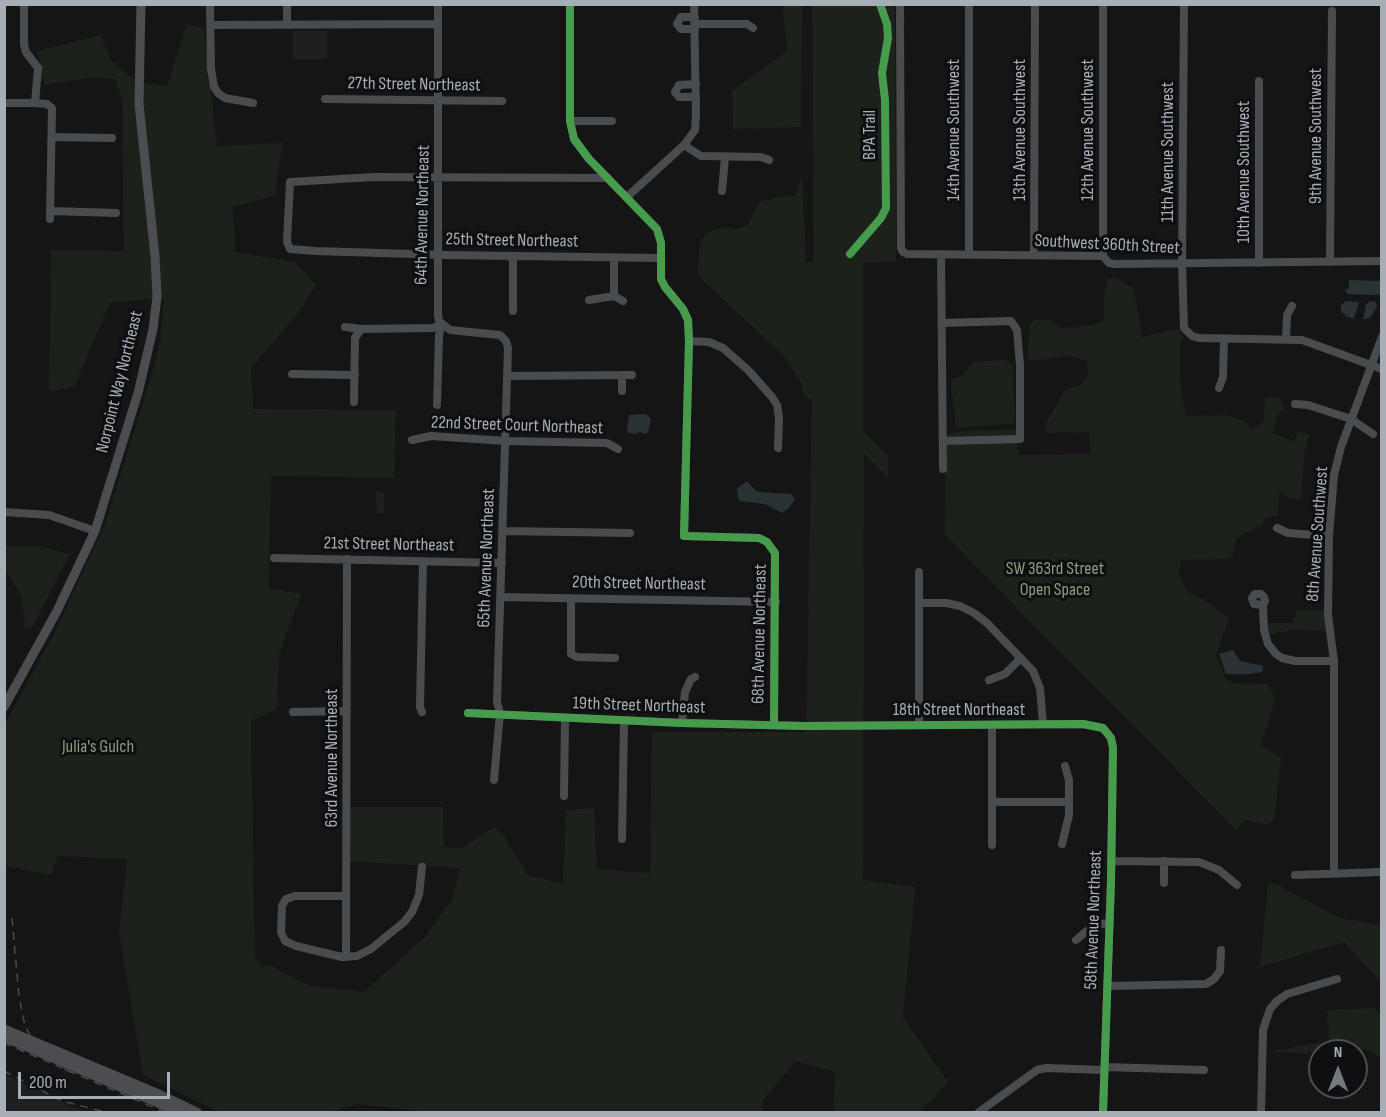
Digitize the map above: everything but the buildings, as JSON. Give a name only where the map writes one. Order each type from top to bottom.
[{"type":"main road","name":"Norpoint Way Northeast","points":[[4,707],[57,611],[95,531],[138,393],[153,329],[157,297],[155,256],[140,130],[141,4]]},
{"type":"main road","points":[[4,1029],[162,1095],[197,1113]]},
{"type":"main road","points":[[4,1037],[179,1113]]},
{"type":"street","points":[[24,4],[24,44],[26,52],[38,68],[36,103]]},
{"type":"street","points":[[210,4],[211,75],[214,87],[220,96],[253,103]]},
{"type":"street","points":[[287,4],[287,24]]},
{"type":"street","name":"64th Avenue Northeast","points":[[437,405],[439,335],[442,324],[437,309],[438,4]]},
{"type":"street","points":[[570,4],[571,130],[579,146],[657,229],[660,238],[661,279],[686,314],[689,341],[709,342],[723,348],[748,370],[772,397],[777,405],[779,417],[778,448]]},
{"type":"street","points":[[627,197],[684,145],[695,130],[694,4]]},
{"type":"street","name":"Southwest 360th Street","points":[[900,4],[901,248],[903,252],[907,254],[1103,256],[1109,263],[1114,264],[1382,261]]},
{"type":"street","name":"14th Avenue Southwest","points":[[969,4],[969,255]]},
{"type":"street","name":"13th Avenue Southwest","points":[[1034,255],[1035,4]]},
{"type":"street","name":"12th Avenue Southwest","points":[[1103,4],[1103,256]]},
{"type":"street","name":"11th Avenue Southwest","points":[[1184,4],[1183,323],[1189,334],[1199,338],[1224,339]]},
{"type":"street","name":"9th Avenue Southwest","points":[[1330,262],[1332,11]]},
{"type":"street","points":[[695,23],[747,24],[753,28]]},
{"type":"street","points":[[210,25],[438,24]]},
{"type":"street","name":"10th Avenue Southwest","points":[[1259,81],[1259,263]]},
{"type":"street","points":[[696,84],[679,85],[675,92],[679,97],[696,97]]},
{"type":"street","name":"27th Street Northeast","points":[[326,99],[502,101]]},
{"type":"street","points":[[4,102],[47,104],[52,107],[50,215],[116,213]]},
{"type":"street","points":[[570,121],[612,120]]},
{"type":"street","points":[[52,137],[112,138]]},
{"type":"street","points":[[684,145],[701,156],[761,157],[769,160]]},
{"type":"street","points":[[722,191],[725,157]]},
{"type":"street","name":"25th Street Northeast","points":[[438,177],[374,177],[290,182],[287,242],[290,249],[660,258]]},
{"type":"street","points":[[438,177],[608,178]]},
{"type":"street","points":[[941,254],[943,468]]},
{"type":"street","points":[[510,256],[513,261],[513,311]]},
{"type":"street","points":[[614,258],[614,296]]},
{"type":"street","points":[[589,300],[614,296],[622,301]]},
{"type":"street","points":[[1287,339],[1287,315],[1292,306]]},
{"type":"street","points":[[942,323],[1011,321],[1017,330],[1018,337],[1020,439],[944,441]]},
{"type":"street","points":[[345,327],[361,329],[434,328],[442,324]]},
{"type":"street","name":"65th Avenue Northeast","points":[[442,324],[454,331],[503,337],[508,348],[497,702],[500,713],[494,780]]},
{"type":"street","points":[[354,402],[355,338],[361,329]]},
{"type":"street","name":"8th Avenue Southwest","points":[[1334,872],[1334,661],[1328,624],[1329,536],[1336,465],[1382,337]]},
{"type":"street","points":[[1219,388],[1223,377],[1224,339],[1309,341],[1382,369]]},
{"type":"street","name":"68th Avenue Northeast","points":[[689,341],[692,409],[690,474],[684,536],[759,538],[774,549],[776,557],[774,725]]},
{"type":"street","points":[[292,374],[355,375]]},
{"type":"street","points":[[622,375],[622,391]]},
{"type":"street","points":[[508,376],[632,375]]},
{"type":"street","points":[[1295,404],[1308,405],[1351,419],[1373,434]]},
{"type":"street","name":"22nd Street Court Northeast","points":[[412,440],[431,436],[506,441],[608,443],[618,449]]},
{"type":"street","points":[[4,512],[49,515],[95,531]]},
{"type":"street","points":[[1277,528],[1288,533],[1329,536]]},
{"type":"street","points":[[503,531],[630,533]]},
{"type":"street","name":"21st Street Northeast","points":[[274,558],[502,563]]},
{"type":"street","name":"63rd Avenue Northeast","points":[[346,957],[347,559]]},
{"type":"street","points":[[422,711],[420,707],[423,561]]},
{"type":"street","points":[[919,572],[919,725]]},
{"type":"street","name":"20th Street Northeast","points":[[501,597],[776,602]]},
{"type":"street","points":[[571,598],[571,654],[577,657],[615,658]]},
{"type":"street","points":[[919,603],[946,603],[960,606],[987,623],[1029,666],[1039,683],[1042,724]]},
{"type":"street","points":[[1263,604],[1266,637],[1268,644],[1276,654],[1295,661],[1334,661]]},
{"type":"street","points":[[989,680],[1005,674],[1021,658]]},
{"type":"street","points":[[682,723],[685,692],[695,677]]},
{"type":"street","points":[[293,711],[347,711]]},
{"type":"street","name":"19th Street Northeast","points":[[468,713],[500,713],[507,717],[811,726]]},
{"type":"street","points":[[564,796],[566,719]]},
{"type":"street","points":[[622,839],[624,721]]},
{"type":"street","name":"18th Street Northeast","points":[[811,726],[1042,724],[1092,725],[1106,730]]},
{"type":"street","points":[[992,725],[992,845]]},
{"type":"street","name":"58th Avenue Northeast","points":[[1103,1113],[1113,747],[1106,730]]},
{"type":"street","points":[[1062,844],[1069,815],[1069,780],[1065,766]]},
{"type":"street","points":[[992,802],[1069,802]]},
{"type":"street","points":[[1111,861],[1195,861],[1219,870],[1237,885]]},
{"type":"street","points":[[1164,861],[1164,883]]},
{"type":"street","points":[[346,896],[295,896],[286,899],[282,906],[281,932],[286,942],[346,957],[357,956],[371,949],[409,917],[418,899],[422,867]]},
{"type":"street","points":[[1295,874],[1382,872]]},
{"type":"street","points":[[1076,940],[1094,925],[1109,923]]},
{"type":"street","points":[[1107,986],[1206,984],[1214,979],[1220,970],[1221,950]]},
{"type":"street","points":[[1261,1113],[1263,1030],[1270,1010],[1287,994],[1337,979]]},
{"type":"street","points":[[979,1113],[1037,1070],[1046,1068],[1204,1070]]},
{"type":"shaded area","points":[[293,31],[327,31],[327,59],[293,59]]},
{"type":"shaded area","points":[[1349,280],[1380,281],[1381,293],[1377,295],[1348,294],[1345,290],[1349,288]]},
{"type":"shaded area","points":[[1346,301],[1359,302],[1354,319],[1341,311],[1341,305]]},
{"type":"shaded area","points":[[1370,301],[1376,302],[1377,306],[1371,317],[1363,320],[1366,304]]},
{"type":"shaded area","points":[[646,414],[651,419],[648,432],[634,434],[627,431],[629,415]]},
{"type":"shaded area","points":[[747,481],[757,492],[791,494],[795,499],[782,513],[765,504],[739,501],[737,489]]},
{"type":"shaded area","points":[[1233,650],[1240,661],[1263,666],[1262,672],[1226,674],[1219,654]]},
{"type":"shaded area","points":[[5,1074],[73,1107],[95,1112],[5,1112]]},
{"type":"green space","points":[[783,5],[802,5],[801,127],[733,129],[732,91],[787,51]]},
{"type":"green space","name":"Julia's Gulch","points":[[812,5],[895,5],[896,262],[863,263],[863,431],[888,457],[888,477],[864,454],[863,880],[915,887],[903,1017],[948,1082],[920,1112],[833,1112],[835,1072],[796,1061],[763,1100],[763,1112],[428,1112],[358,1104],[331,1112],[219,1112],[143,1075],[119,932],[127,859],[58,856],[51,875],[5,866],[5,724],[55,632],[106,522],[153,370],[160,342],[164,298],[110,303],[74,387],[49,391],[51,250],[124,251],[122,99],[115,79],[89,78],[44,85],[37,51],[101,35],[111,61],[132,78],[139,82],[167,86],[187,24],[204,28],[217,146],[282,143],[275,195],[233,207],[235,252],[295,262],[316,285],[299,312],[251,368],[253,409],[396,410],[394,478],[271,476],[269,588],[301,594],[279,654],[277,709],[251,721],[255,959],[262,968],[269,965],[310,986],[364,992],[426,936],[452,899],[460,868],[346,861],[347,807],[443,807],[444,847],[463,848],[493,827],[504,835],[527,875],[563,884],[566,810],[594,808],[597,869],[650,873],[652,732],[806,732],[812,401],[802,391],[802,384],[784,356],[697,275],[700,244],[705,234],[723,227],[736,229],[748,225],[759,202],[795,196],[802,176],[806,262],[814,263]]},
{"type":"green space","name":"SW 363rd Street Open Space","points":[[1112,278],[1119,279],[1134,289],[1142,337],[1178,329],[1184,338],[1180,342],[1180,377],[1187,416],[1228,415],[1246,422],[1251,431],[1264,421],[1265,397],[1280,398],[1285,409],[1279,413],[1272,433],[1294,441],[1299,431],[1309,435],[1304,454],[1301,499],[1292,499],[1279,492],[1278,516],[1264,519],[1263,524],[1237,538],[1231,559],[1182,560],[1178,574],[1188,592],[1209,603],[1229,618],[1216,655],[1226,679],[1234,683],[1268,684],[1275,699],[1261,746],[1281,757],[1275,816],[1272,822],[1266,824],[1245,820],[1236,830],[945,535],[946,436],[956,432],[1016,429],[1018,455],[1091,454],[1089,432],[1047,433],[1046,423],[1065,390],[1082,384],[1088,376],[1087,361],[1068,356],[1031,361],[1027,356],[1030,324],[1034,320],[1050,320],[1061,328],[1099,323],[1104,320],[1104,296],[1107,281]]},
{"type":"green space","points":[[1008,361],[1013,366],[1015,423],[956,428],[951,384],[953,379],[965,374],[973,362]]},
{"type":"green space","points":[[376,491],[384,492],[384,513],[377,513]]},
{"type":"green space","points":[[4,546],[40,546],[70,554],[32,628],[25,627],[22,597],[5,569]]},
{"type":"green space","points":[[1296,610],[1324,611],[1326,631],[1291,630],[1268,635],[1267,623],[1294,623]]},
{"type":"green space","points":[[1268,883],[1279,885],[1340,918],[1381,925],[1381,982],[1344,942],[1260,967]]},
{"type":"green space","points":[[1374,1008],[1381,1015],[1381,1058],[1368,1051],[1368,1039],[1329,1039],[1327,1010]]},
{"type":"green space","points":[[1308,1045],[1308,1054],[1268,1052]]},
{"type":"railway","points":[[12,918],[19,997],[25,1026],[33,1041],[45,1054],[73,1073]]},
{"type":"railway","points":[[4,1043],[164,1112]]},
{"type":"railway","points":[[4,1071],[62,1101],[105,1112]]},
{"type":"cycle path","points":[[570,4],[570,121],[574,139],[589,159],[657,229],[661,243],[661,279],[683,309],[688,320],[684,536],[759,538],[767,542],[775,553],[774,725]]},
{"type":"cycle path","name":"BPA Trail","points":[[850,254],[881,218],[886,208],[885,100],[882,73],[888,38],[887,24],[880,4]]},
{"type":"cycle path","points":[[468,713],[805,726],[1083,724],[1103,728],[1111,738],[1113,748],[1103,1112]]}]
